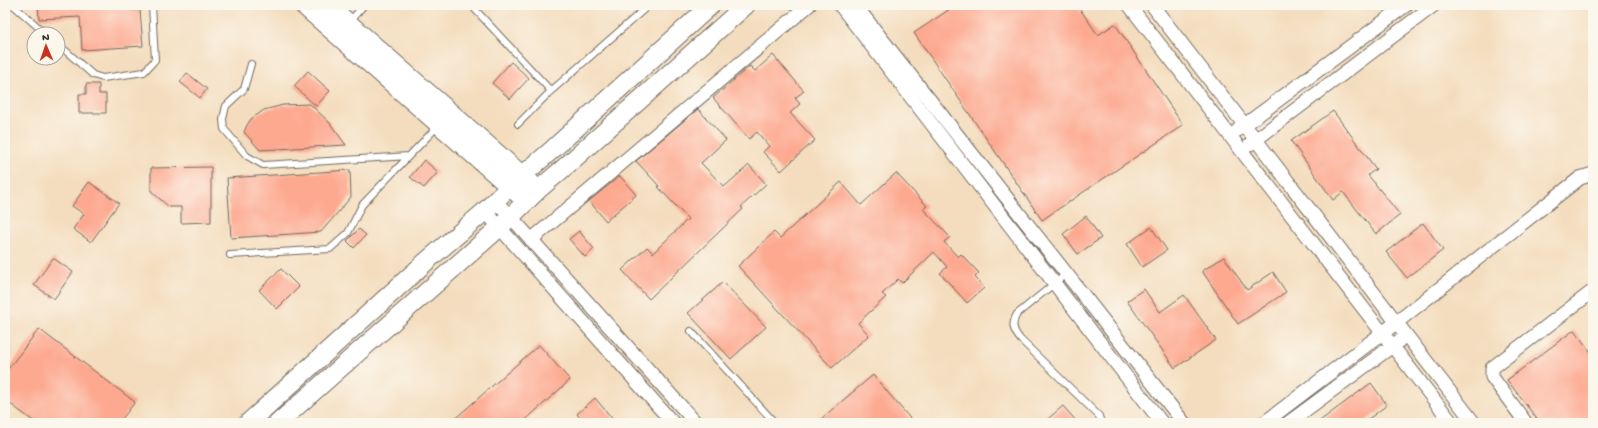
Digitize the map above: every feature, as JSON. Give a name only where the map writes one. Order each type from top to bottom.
[{"type":"street","points":[[303,5],[439,125],[516,181]]},
{"type":"street","points":[[328,5],[532,196]]},
{"type":"street","points":[[248,423],[711,5]]},
{"type":"street","points":[[278,423],[505,222],[532,196],[746,5]]},
{"type":"street","points":[[530,240],[809,5]]},
{"type":"street","points":[[840,5],[1162,423]]},
{"type":"street","points":[[855,5],[1184,423]]},
{"type":"street","points":[[1129,5],[1452,423]]},
{"type":"street","points":[[1152,5],[1474,423]]},
{"type":"street","points":[[1230,136],[1406,5]]},
{"type":"street","points":[[1241,150],[1434,5]]},
{"type":"street","points":[[1264,423],[1383,333],[1580,178],[1593,174]]},
{"type":"street","points":[[490,206],[673,423]]},
{"type":"street","points":[[505,222],[530,240],[696,423]]},
{"type":"street","points":[[1526,423],[1492,377],[1492,368],[1593,291]]},
{"type":"street","points":[[1288,423],[1407,336]]},
{"type":"lane","points":[[13,5],[37,26]]},
{"type":"lane","points":[[66,51],[96,76],[107,78],[144,72],[156,60],[152,5]]},
{"type":"lane","points":[[348,23],[364,5]]},
{"type":"lane","points":[[472,5],[551,91]]},
{"type":"lane","points":[[518,124],[551,91],[649,5]]},
{"type":"lane","points":[[251,64],[244,88],[226,106],[223,119],[224,131],[247,156],[255,162],[263,166],[409,156]]},
{"type":"lane","points":[[230,255],[330,249],[348,233],[362,205],[439,125]]},
{"type":"lane","points":[[1066,274],[1017,314],[1013,321],[1014,331],[1020,339],[1099,416],[1101,423]]},
{"type":"lane","points":[[691,331],[775,423]]},
{"type":"building","points":[[38,5],[130,5],[130,10],[140,10],[143,46],[82,50],[80,17],[39,19]]},
{"type":"building","points":[[956,5],[1077,5],[1098,35],[1115,24],[1183,125],[1042,220],[914,33]]},
{"type":"building","points":[[773,55],[804,91],[795,98],[800,104],[790,113],[815,140],[781,171],[763,152],[769,146],[757,132],[749,139],[713,98],[750,66],[755,71]]},
{"type":"building","points":[[511,62],[529,78],[510,99],[492,83]]},
{"type":"building","points":[[308,71],[330,91],[316,106],[294,86]]},
{"type":"building","points":[[187,73],[207,89],[200,98],[180,82]]},
{"type":"building","points":[[86,84],[99,84],[99,94],[106,94],[106,113],[79,113],[79,94],[86,94]]},
{"type":"building","points":[[310,104],[329,122],[346,145],[260,150],[244,132],[251,119],[264,110],[283,105]]},
{"type":"building","points":[[698,109],[726,140],[701,163],[724,187],[749,165],[766,184],[741,207],[743,209],[649,299],[622,270],[647,247],[653,253],[688,219],[636,161]]},
{"type":"building","points":[[1333,111],[1376,169],[1368,175],[1400,215],[1376,234],[1343,192],[1333,200],[1291,141]]},
{"type":"building","points":[[424,160],[438,172],[424,188],[410,177]]},
{"type":"building","points":[[211,167],[211,222],[181,223],[181,207],[169,207],[151,191],[151,168]]},
{"type":"building","points":[[350,170],[351,197],[321,232],[231,238],[227,178]]},
{"type":"building","points":[[896,173],[927,206],[923,209],[950,237],[944,242],[958,257],[961,254],[979,273],[975,277],[984,288],[967,303],[940,273],[947,267],[934,252],[902,283],[898,279],[882,294],[886,297],[858,323],[869,335],[832,368],[738,266],[774,232],[780,238],[841,182],[861,205]]},
{"type":"building","points":[[620,176],[636,195],[606,221],[589,201]]},
{"type":"building","points":[[89,182],[119,203],[91,242],[73,229],[84,214],[72,206]]},
{"type":"building","points":[[1086,216],[1101,238],[1078,254],[1063,234]]},
{"type":"building","points":[[1423,223],[1443,250],[1407,278],[1386,252]]},
{"type":"building","points":[[1151,227],[1167,250],[1142,267],[1127,244]]},
{"type":"building","points":[[359,229],[366,235],[354,248],[347,241]]},
{"type":"building","points":[[579,231],[594,249],[585,257],[569,239]]},
{"type":"building","points":[[1224,257],[1247,290],[1273,272],[1286,292],[1238,324],[1202,271]]},
{"type":"building","points":[[53,258],[73,272],[54,299],[34,285]]},
{"type":"building","points":[[281,269],[299,287],[277,309],[259,290]]},
{"type":"building","points":[[723,282],[766,327],[731,359],[688,313]]},
{"type":"building","points":[[1144,289],[1160,312],[1184,295],[1216,340],[1175,368],[1127,301]]},
{"type":"building","points":[[39,329],[135,402],[119,423],[36,423],[5,400],[5,373]]},
{"type":"building","points":[[1574,330],[1593,355],[1593,423],[1540,423],[1507,380]]},
{"type":"building","points":[[539,345],[570,380],[522,423],[450,423]]},
{"type":"building","points":[[873,375],[914,423],[816,423]]},
{"type":"building","points":[[1371,383],[1387,405],[1363,423],[1317,423]]},
{"type":"building","points":[[595,398],[616,423],[584,423],[577,414]]},
{"type":"building","points":[[1063,406],[1078,423],[1043,423]]}]
